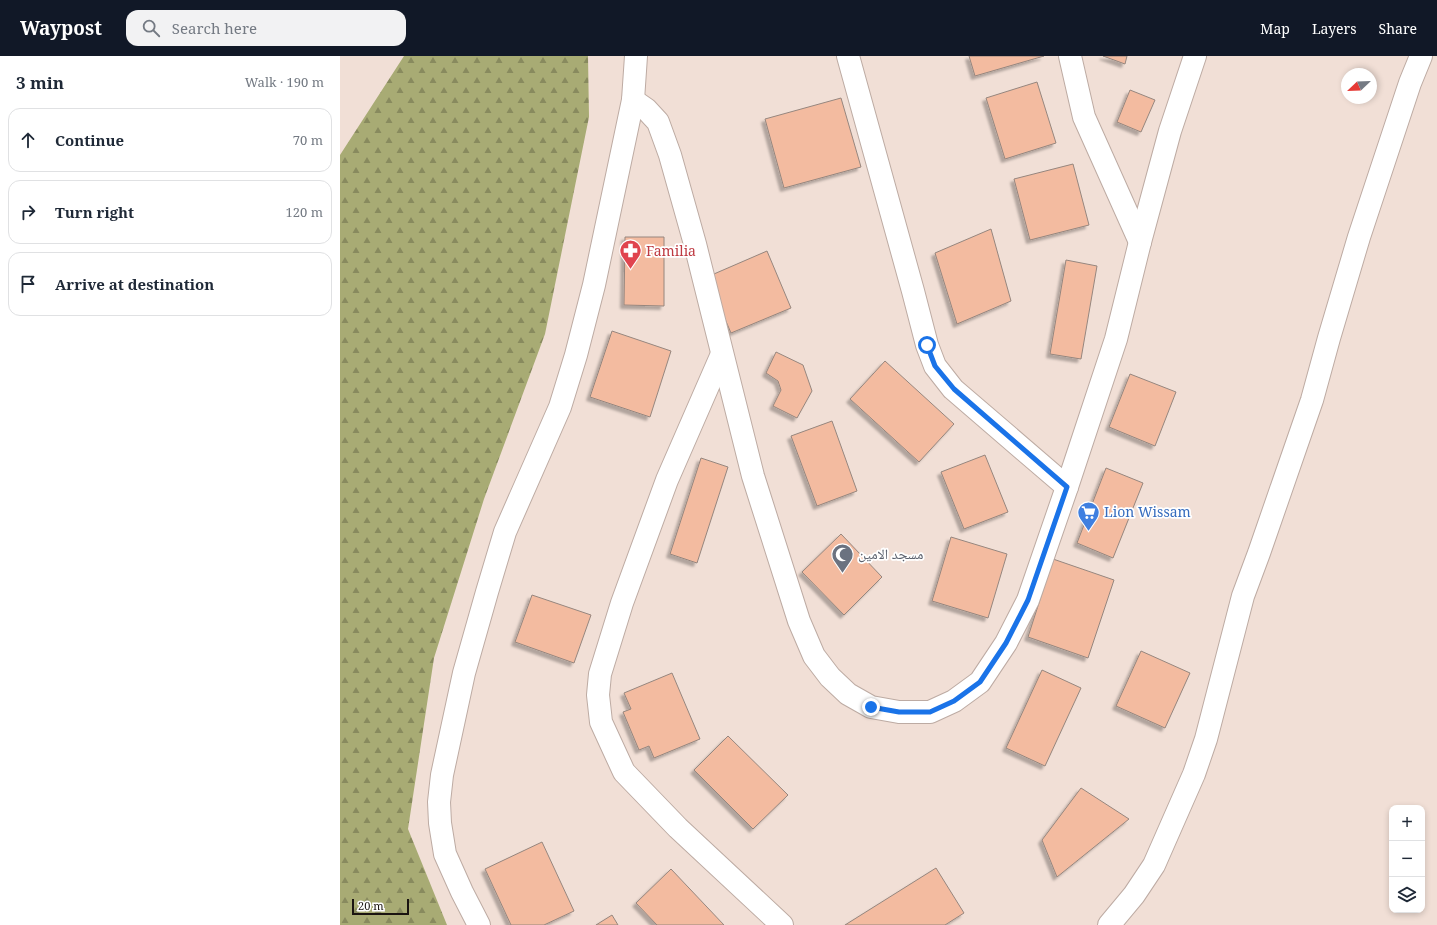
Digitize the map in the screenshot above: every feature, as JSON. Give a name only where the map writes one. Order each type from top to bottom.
[{"type":"street","points":[[479,925],[445,854],[440,823],[439,802],[442,775],[464,674],[505,532],[560,407],[576,355],[594,285],[634,100],[636,56]]},
{"type":"street","points":[[848,56],[914,291],[927,345],[935,366],[954,389],[1067,487]]},
{"type":"street","points":[[1070,56],[1084,117],[1140,242]]},
{"type":"street","points":[[634,100],[646,109],[658,122],[668,148],[695,244],[753,476],[799,621],[814,656],[830,677],[848,694],[871,707],[899,712],[930,712],[954,701],[980,682],[1006,643],[1028,600],[1116,339],[1170,131],[1196,56]]},
{"type":"street","points":[[1109,925],[1134,895],[1154,865],[1194,774],[1206,739],[1243,596],[1312,400],[1328,338],[1359,237],[1410,83],[1421,56]]},
{"type":"street","points":[[722,354],[667,480],[622,603],[600,674],[598,696],[601,722],[624,772],[678,828],[782,925]]},
{"type":"green space","points":[[404,56],[588,56],[589,117],[545,334],[484,499],[434,658],[408,829],[447,925],[340,925],[340,155]]},
{"type":"building","points":[[969,56],[1044,56],[975,76]]},
{"type":"building","points":[[1103,56],[1127,56],[1125,64]]},
{"type":"building","points":[[1037,82],[1056,143],[1005,159],[986,98]]},
{"type":"building","points":[[1130,90],[1155,100],[1141,132],[1117,122]]},
{"type":"building","points":[[841,98],[861,167],[784,188],[765,119]]},
{"type":"building","points":[[1073,164],[1089,225],[1030,240],[1014,179]]},
{"type":"building","points":[[991,229],[1011,301],[957,324],[935,253]]},
{"type":"building","points":[[625,237],[664,237],[664,306],[624,305]]},
{"type":"building","points":[[767,251],[791,308],[731,333],[707,277]]},
{"type":"building","points":[[1066,260],[1097,266],[1081,359],[1050,354]]},
{"type":"building","points":[[612,331],[671,351],[650,417],[590,397]]},
{"type":"building","points":[[776,352],[803,365],[812,391],[797,418],[773,406],[781,390],[778,381],[766,373]]},
{"type":"building","points":[[885,361],[954,424],[919,462],[850,399]]},
{"type":"building","points":[[1130,374],[1176,392],[1155,446],[1109,427]]},
{"type":"building","points":[[832,421],[857,491],[817,506],[791,436]]},
{"type":"building","points":[[985,455],[1008,512],[964,529],[941,472]]},
{"type":"building","points":[[701,458],[728,467],[697,563],[670,554]]},
{"type":"building","points":[[1106,468],[1143,483],[1113,558],[1077,543]]},
{"type":"building","name":"مسجد الامين","points":[[841,534],[882,577],[844,615],[802,572]]},
{"type":"building","points":[[951,537],[1007,554],[988,618],[932,601]]},
{"type":"building","points":[[1053,559],[1114,580],[1088,658],[1028,637]]},
{"type":"building","points":[[532,595],[591,615],[574,663],[515,642]]},
{"type":"building","points":[[1141,651],[1190,673],[1165,728],[1116,706]]},
{"type":"building","points":[[1042,670],[1081,688],[1045,766],[1006,748]]},
{"type":"building","points":[[672,673],[700,739],[654,758],[649,746],[639,750],[623,712],[631,709],[624,693]]},
{"type":"building","points":[[728,736],[788,795],[753,829],[694,770]]},
{"type":"building","points":[[1081,788],[1129,819],[1057,877],[1042,840]]},
{"type":"building","points":[[542,842],[574,911],[544,925],[511,925],[485,869]]},
{"type":"building","points":[[936,868],[964,913],[945,925],[845,925]]},
{"type":"building","points":[[671,869],[724,925],[657,925],[636,903]]},
{"type":"building","points":[[612,915],[618,925],[596,925]]},
{"type":"place","name":"Familia","points":[[631,270]]},
{"type":"place","name":"Lion Wissam","points":[[1088,532]]},
{"type":"place","name":"مسجد الامين","points":[[842,574]]},
{"type":"route","points":[[871,707],[899,712],[930,712],[954,701],[980,682],[1006,643],[1028,600],[1067,487],[954,389],[935,366],[927,345]]}]
